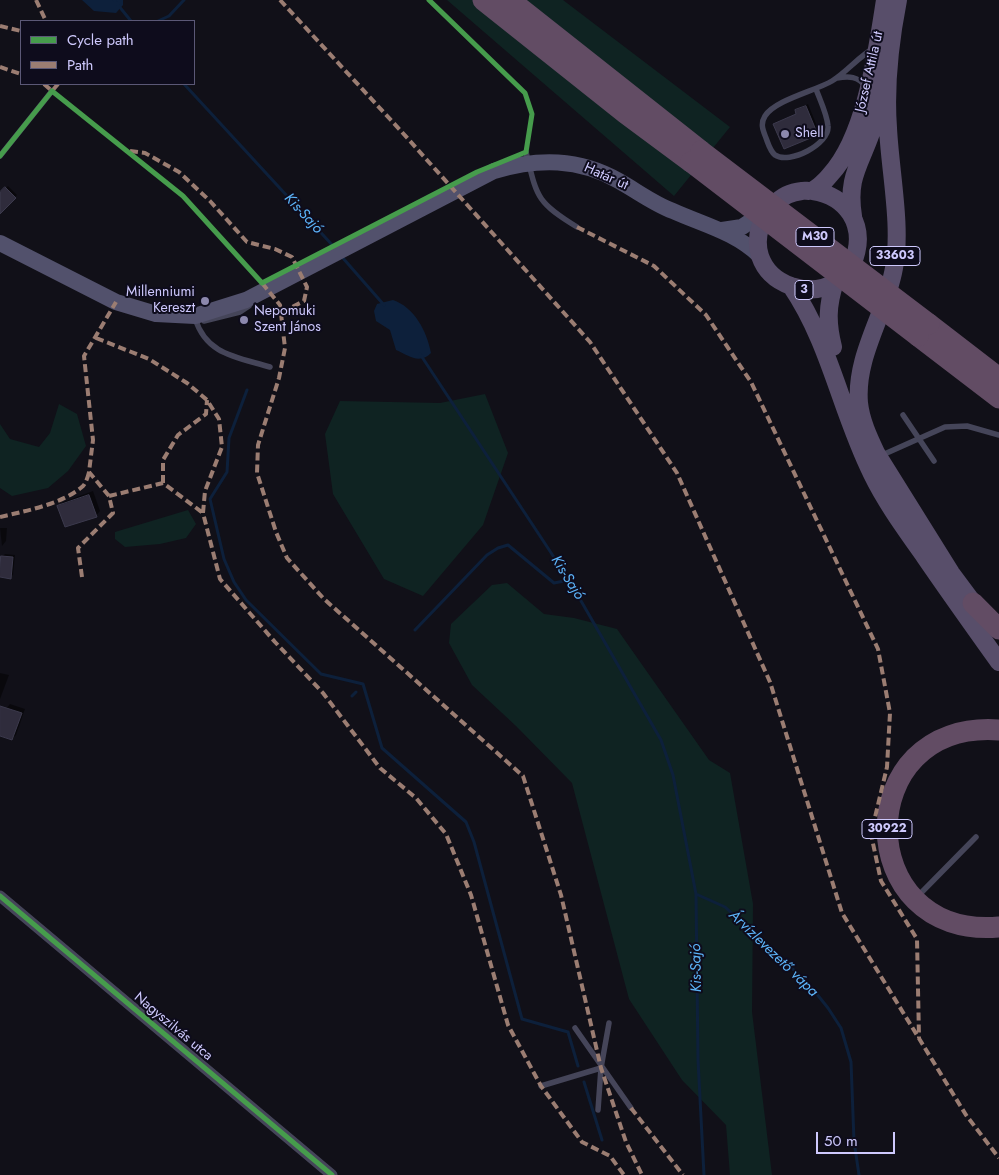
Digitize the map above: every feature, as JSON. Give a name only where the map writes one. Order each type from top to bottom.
[{"type":"highway","name":"M30","points":[[483,0],[617,107],[696,156]]},
{"type":"highway","name":"M30","points":[[510,0],[696,156],[923,330],[999,398]]},
{"type":"highway","name":"M30","points":[[923,330],[999,378]]},
{"type":"highway","points":[[973,603],[999,629]]},
{"type":"highway","name":"30922","points":[[999,730],[962,731],[937,741],[918,756],[894,791],[886,820],[888,850],[903,884],[915,900],[950,922],[984,929],[999,928]]},
{"type":"main road","name":"József Attila út","points":[[885,0],[885,47],[888,76]]},
{"type":"main road","name":"József Attila út","points":[[813,191],[830,176],[850,142],[885,47],[898,0]]},
{"type":"main road","name":"3","points":[[853,219],[849,211],[836,199],[813,191],[789,194],[771,208],[760,229],[760,256],[773,276],[799,290],[814,290],[835,282],[846,273],[856,254],[858,239],[850,194],[854,173],[871,134],[888,76]]},
{"type":"main road","name":"33603","points":[[866,430],[859,404],[860,371],[894,267],[895,224],[888,127],[888,76]]},
{"type":"main road","name":"Határ út","points":[[0,244],[116,302],[156,314],[193,316],[233,305],[264,291],[494,171],[527,157],[585,166],[617,179],[670,210],[722,230],[743,241],[760,256]]},
{"type":"main road","points":[[722,230],[742,227],[771,208]]},
{"type":"main road","name":"3","points":[[835,282],[828,301],[828,324],[831,339],[858,421],[878,457],[951,572],[999,638]]},
{"type":"main road","name":"3","points":[[791,286],[804,305],[820,338],[855,436],[872,474],[894,512],[999,662]]},
{"type":"main road","name":"3","points":[[866,430],[878,457]]},
{"type":"street","name":"Nagyszilvás utca","points":[[0,896],[332,1175]]},
{"type":"lane","points":[[816,89],[828,126],[826,135],[820,143],[794,157],[776,156],[772,152],[762,128],[765,116],[779,105],[837,78],[860,58],[885,47]]},
{"type":"lane","points":[[837,78],[851,76],[862,82],[868,90]]},
{"type":"lane","points":[[0,156],[52,91]]},
{"type":"lane","points":[[527,157],[532,182],[549,209],[577,227]]},
{"type":"lane","points":[[264,291],[240,312],[193,316],[201,335],[214,348],[270,367]]},
{"type":"lane","points":[[207,304],[222,302],[233,305]]},
{"type":"lane","points":[[903,415],[934,461]]},
{"type":"lane","points":[[878,457],[945,427],[956,425],[999,435]]},
{"type":"lane","points":[[915,900],[976,836]]},
{"type":"lane","points":[[598,1110],[601,1068],[608,1023]]},
{"type":"lane","points":[[575,1028],[601,1068],[631,1108]]},
{"type":"lane","points":[[541,1086],[601,1068]]},
{"type":"green space","points":[[447,0],[563,0],[730,127],[674,196]]},
{"type":"green space","points":[[485,394],[508,453],[483,525],[423,596],[384,579],[333,494],[325,434],[340,401],[440,403]]},
{"type":"green space","points":[[59,404],[77,414],[86,446],[68,471],[48,488],[12,496],[0,488],[0,424],[10,439],[39,447],[50,433]]},
{"type":"green space","points":[[188,510],[196,524],[186,538],[160,544],[125,547],[115,539],[115,532]]},
{"type":"green space","points":[[507,583],[544,614],[574,618],[617,629],[709,760],[730,773],[753,904],[752,1012],[772,1175],[730,1175],[726,1125],[682,1080],[629,999],[572,783],[516,726],[472,685],[449,643],[451,624],[492,585]]},
{"type":"water","points":[[82,0],[123,0],[123,5],[116,13],[94,11]]},
{"type":"water","points":[[393,300],[407,308],[423,328],[431,353],[427,357],[418,359],[396,350],[390,330],[376,321],[374,311],[377,304]]},
{"type":"building","points":[[806,106],[818,135],[784,149],[773,124],[796,114],[795,110]]},
{"type":"building","points":[[5,187],[16,198],[0,214],[0,192]]},
{"type":"building","points":[[89,495],[97,517],[65,527],[57,506]]},
{"type":"building","points":[[1,556],[13,557],[11,579],[0,577]]},
{"type":"building","points":[[0,706],[22,713],[12,740],[0,736]]},
{"type":"waterway","name":"Kis-Sajó","points":[[114,0],[130,20]]},
{"type":"waterway","points":[[160,20],[169,16],[184,0]]},
{"type":"waterway","name":"Kis-Sajó","points":[[185,85],[335,248]]},
{"type":"waterway","name":"Kis-Sajó","points":[[342,257],[384,305]]},
{"type":"waterway","name":"Kis-Sajó","points":[[420,354],[569,580],[661,740],[673,775],[696,894],[698,1060],[704,1175]]},
{"type":"waterway","points":[[247,390],[229,438],[227,472],[210,499],[224,559],[234,582],[246,600],[321,674],[363,684]]},
{"type":"waterway","points":[[415,630],[487,555],[498,548],[508,545],[554,583],[569,580]]},
{"type":"waterway","points":[[363,684],[382,748],[466,822],[474,842],[522,1019],[568,1032],[578,1066]]},
{"type":"waterway","points":[[352,696],[356,692]]},
{"type":"waterway","name":"Árvízlevezető vápa","points":[[696,894],[725,907],[808,983],[841,1028],[851,1062],[854,1141],[859,1175]]},
{"type":"waterway","points":[[584,1082],[602,1140]]},
{"type":"marked path","points":[[36,0],[46,20]]},
{"type":"marked path","points":[[280,0],[401,131],[590,342],[677,473],[770,682],[842,913],[966,1115],[999,1158]]},
{"type":"marked path","points":[[0,26],[20,31]]},
{"type":"marked path","points":[[0,67],[20,74]]},
{"type":"marked path","points":[[45,85],[52,91],[57,85]]},
{"type":"marked path","points":[[130,151],[145,153],[179,172],[210,201],[247,242],[275,249],[292,257],[307,287],[304,301],[290,308],[283,317]]},
{"type":"marked path","points":[[577,227],[654,266],[706,315],[751,382],[878,649],[890,713],[887,767],[871,834],[881,881],[917,939],[919,1038]]},
{"type":"marked path","points":[[262,283],[280,305],[285,348],[279,378],[258,445],[257,473],[276,532],[287,558],[324,599],[523,776],[561,895],[601,1068],[626,1142],[642,1175]]},
{"type":"marked path","points":[[82,577],[78,548],[113,513],[109,496],[89,472],[93,440],[84,356],[116,302]]},
{"type":"marked path","points":[[96,338],[149,359],[187,383],[207,400],[219,419],[222,447],[205,491],[203,513],[220,579],[323,693],[380,768],[416,798],[446,834],[471,895],[508,1025],[541,1086],[582,1142],[610,1156],[624,1175]]},
{"type":"marked path","points":[[163,483],[163,460],[178,435],[206,414],[207,400]]},
{"type":"marked path","points":[[0,517],[43,506],[65,498],[83,486],[89,472]]},
{"type":"marked path","points":[[109,496],[163,483],[203,513]]},
{"type":"marked path","points":[[631,1108],[683,1175]]},
{"type":"cycle path","points":[[0,156],[52,91],[183,196],[262,283],[477,172],[526,152],[532,114],[525,93],[429,0]]},
{"type":"cycle path","points":[[0,896],[332,1175]]},
{"type":"place","name":"Shell","points":[[785,134]]},
{"type":"place","name":"Millenniumi Kereszt","points":[[205,301]]},
{"type":"place","name":"Nepomuki Szent János","points":[[244,320]]}]
